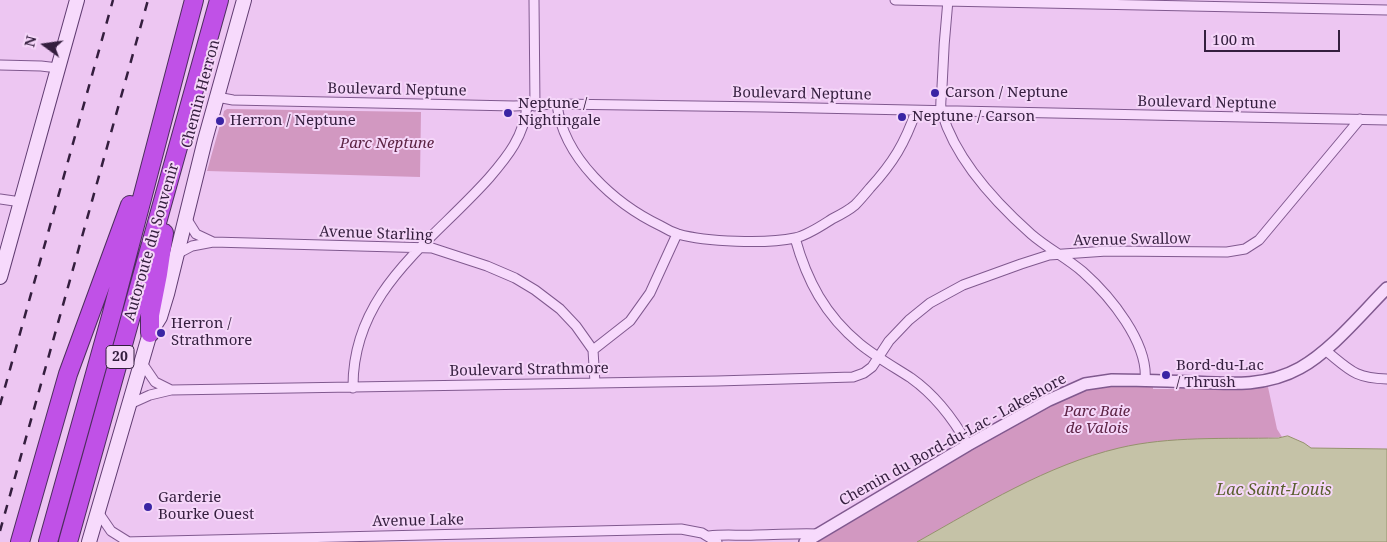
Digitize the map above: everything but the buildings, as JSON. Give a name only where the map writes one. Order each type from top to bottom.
[{"type":"highway","name":"Autoroute du Souvenir","points":[[48,542],[114,306],[194,0]]},
{"type":"highway","name":"Autoroute du Souvenir","points":[[68,542],[219,0]]},
{"type":"highway","points":[[20,542],[55,415],[75,354],[158,135]]},
{"type":"highway","points":[[150,333],[150,314],[158,274],[171,172]]},
{"type":"main road","points":[[0,277],[77,0]]},
{"type":"main road","name":"Chemin Herron","points":[[89,542],[150,333],[160,317],[244,0]]},
{"type":"street","points":[[353,388],[357,349],[372,307],[393,278],[420,248],[480,188],[510,154],[519,138],[531,106],[534,0]]},
{"type":"street","points":[[895,0],[1387,10]]},
{"type":"street","points":[[948,1],[943,49],[941,111],[953,141],[986,190],[1030,234],[1083,272],[1122,316],[1138,345],[1145,363],[1145,381]]},
{"type":"street","points":[[0,65],[58,68]]},
{"type":"street","name":"Boulevard Neptune","points":[[217,97],[233,100],[531,106],[557,104],[766,107],[1387,120]]},
{"type":"street","points":[[557,104],[560,125],[580,160],[601,185],[646,219],[678,234],[719,240],[757,241],[795,238],[820,227],[855,205],[888,169],[906,139],[916,111]]},
{"type":"street","name":"Avenue Swallow","points":[[878,357],[889,341],[909,320],[947,292],[1049,255],[1107,251],[1227,252],[1245,249],[1259,240],[1360,119]]},
{"type":"street","points":[[0,199],[21,202]]},
{"type":"street","points":[[186,218],[196,234],[213,242]]},
{"type":"street","points":[[595,383],[594,350],[630,322],[650,293],[678,234]]},
{"type":"street","points":[[795,238],[810,280],[820,301],[852,338],[912,379],[931,395],[968,445]]},
{"type":"street","name":"Avenue Starling","points":[[177,254],[192,246],[213,242],[436,249],[460,256],[515,278],[542,295],[560,309],[582,333],[594,350]]},
{"type":"street","name":"Chemin du Bord-du-Lac - Lakeshore","points":[[806,542],[968,445],[1041,404],[1076,387],[1112,380],[1241,384],[1262,382],[1286,375],[1302,368],[1325,350],[1387,288]]},
{"type":"street","points":[[1325,350],[1359,376],[1387,379]]},
{"type":"street","name":"Boulevard Strathmore","points":[[130,404],[150,395],[172,390],[842,378],[864,373],[872,367],[878,357]]},
{"type":"street","points":[[142,363],[155,382],[172,390]]},
{"type":"street","name":"Avenue Lake","points":[[98,512],[111,531],[125,542],[655,530],[687,530],[713,539],[727,534],[818,534]]},
{"type":"green space","name":"Parc Neptune","points":[[227,109],[421,112],[420,177],[207,171],[220,125],[223,126],[224,111]]},
{"type":"green space","name":"Parc Baie de Valois","points":[[1118,385],[1153,387],[1153,389],[1240,390],[1268,387],[1277,429],[1282,437],[1121,448],[1051,471],[917,542],[818,542],[986,441],[1067,397],[1090,389]]},
{"type":"water","name":"Lac Saint-Louis","points":[[1288,436],[1311,448],[1387,449],[1387,542],[917,542],[1015,488],[1092,455],[1138,444],[1178,440],[1278,438]]},
{"type":"railway","points":[[0,405],[113,0]]},
{"type":"railway","points":[[0,531],[148,0]]},
{"type":"place","name":"Carson / Neptune","points":[[935,93]]},
{"type":"place","name":"Neptune / Nightingale","points":[[508,113]]},
{"type":"place","name":"Neptune / Carson","points":[[902,117]]},
{"type":"place","name":"Herron / Neptune","points":[[220,121]]},
{"type":"place","name":"Herron / Strathmore","points":[[161,333]]},
{"type":"place","name":"Bord-du-Lac / Thrush","points":[[1166,375]]},
{"type":"place","name":"Garderie Bourke Ouest","points":[[148,507]]}]
